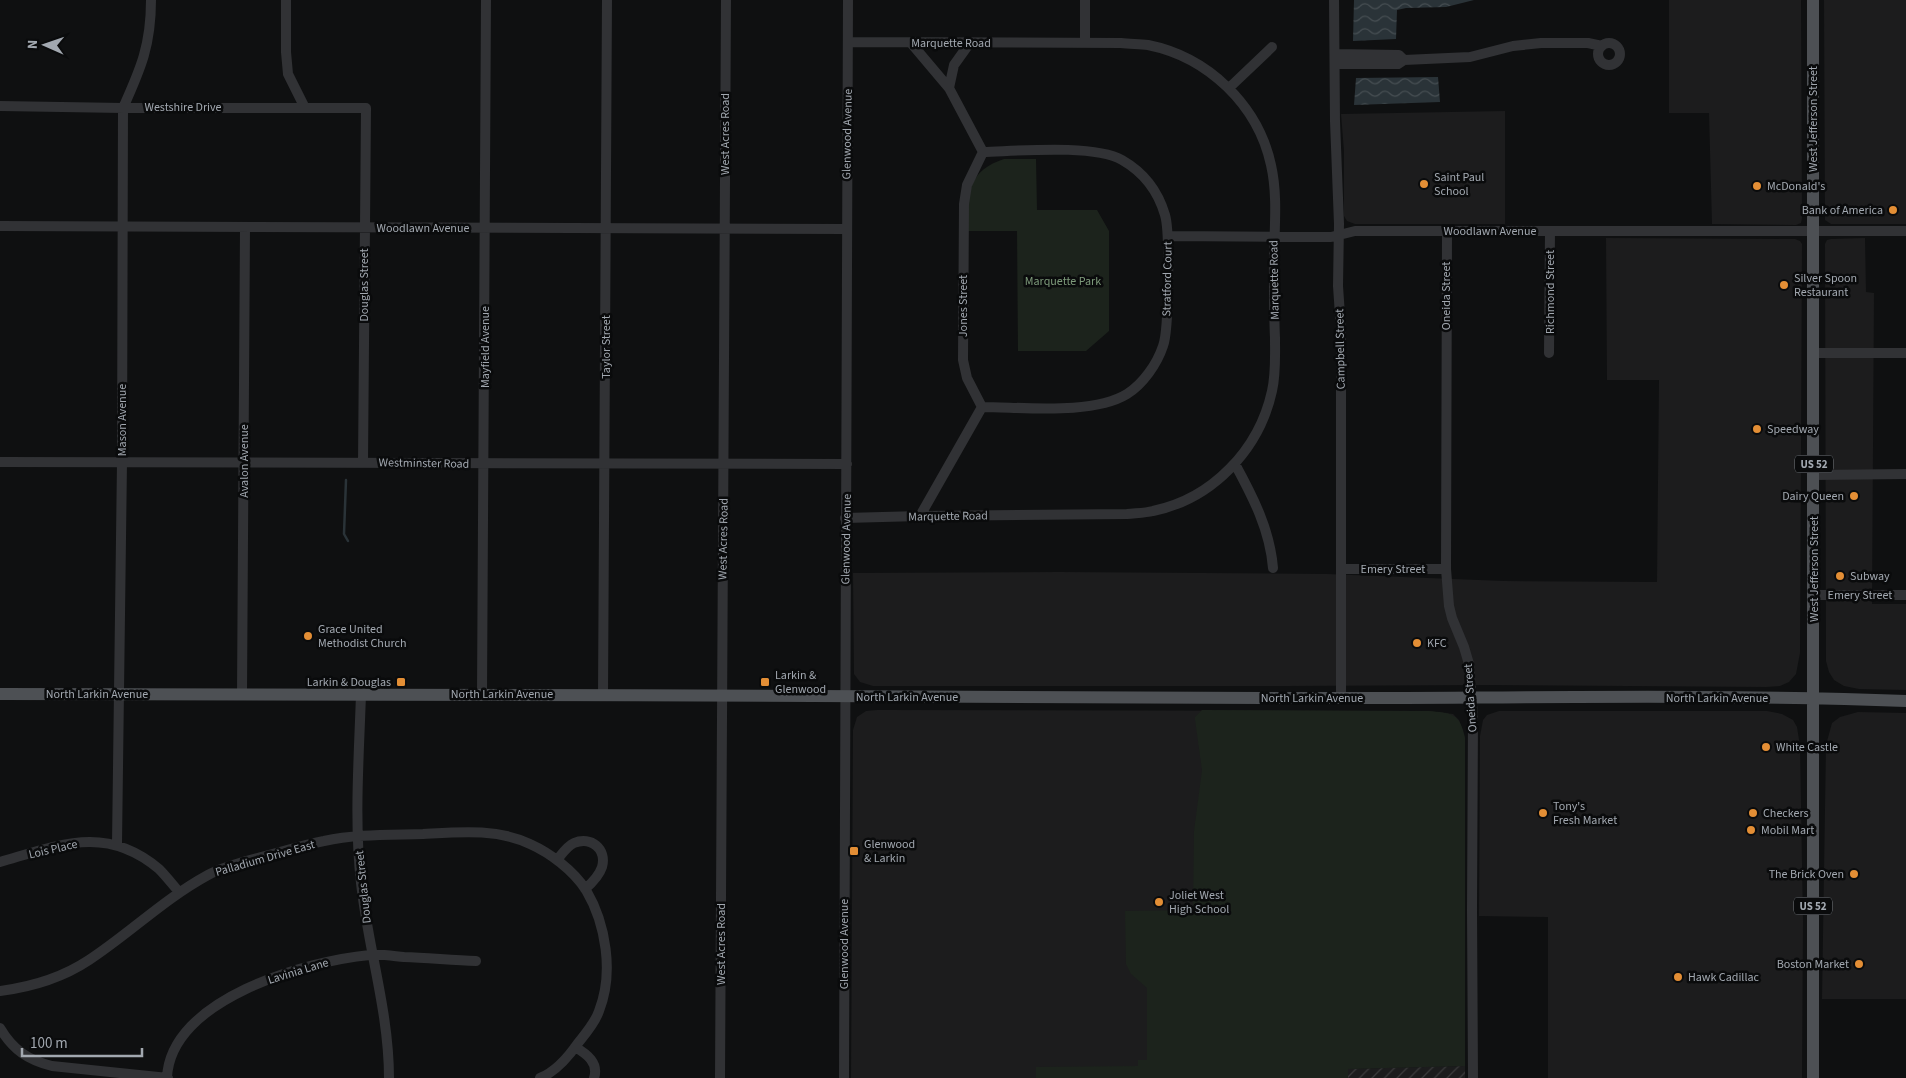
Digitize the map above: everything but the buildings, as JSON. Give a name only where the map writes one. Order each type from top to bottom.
[{"type":"main road","name":"West Jefferson Street","points":[[1813,0],[1813,1078]]},
{"type":"main road","name":"North Larkin Avenue","points":[[0,694],[1813,698],[1906,701]]},
{"type":"street","name":"Mason Avenue","points":[[117,844],[122,462],[123,108],[148,45],[151,23],[151,0]]},
{"type":"street","points":[[286,0],[288,74],[304,106]]},
{"type":"street","name":"Mayfield Avenue","points":[[482,694],[486,0]]},
{"type":"street","name":"Taylor Street","points":[[603,695],[607,0]]},
{"type":"street","name":"West Acres Road","points":[[720,1078],[726,0]]},
{"type":"street","name":"Glenwood Avenue","points":[[844,1078],[848,0]]},
{"type":"street","points":[[1084,0],[1085,43]]},
{"type":"street","name":"Campbell Street","points":[[1334,0],[1339,235],[1338,286],[1341,330],[1342,698]]},
{"type":"street","name":"Marquette Road","points":[[845,518],[1127,514],[1154,511],[1176,504],[1203,491],[1222,477],[1235,464],[1254,438],[1272,391],[1275,364],[1273,237],[1275,192],[1271,165],[1265,141],[1254,120],[1229,88],[1207,70],[1172,52],[1148,45],[1121,43],[969,44],[848,42]]},
{"type":"street","points":[[911,43],[949,88],[984,152]]},
{"type":"street","points":[[949,88],[954,65],[969,44]]},
{"type":"street","points":[[1335,59],[1398,64],[1404,60],[1470,57],[1530,44],[1588,44],[1602,46]]},
{"type":"street","points":[[1229,88],[1272,47]]},
{"type":"street","name":"Westshire Drive","points":[[0,106],[123,108],[304,106],[366,108]]},
{"type":"street","name":"Douglas Street","points":[[363,463],[366,108]]},
{"type":"street","name":"Stratford Court","points":[[982,407],[1084,408],[1109,402],[1128,394],[1143,380],[1164,345],[1168,236],[1166,216],[1149,182],[1136,169],[1120,159],[1102,153],[1082,151],[984,152]]},
{"type":"street","name":"Jones Street","points":[[982,407],[967,378],[963,360],[964,204],[967,185],[984,152]]},
{"type":"street","name":"Woodlawn Avenue","points":[[0,226],[846,230]]},
{"type":"street","name":"Avalon Avenue","points":[[242,694],[245,228]]},
{"type":"street","name":"Woodlawn Avenue","points":[[1168,236],[1331,237],[1355,231],[1906,231]]},
{"type":"street","name":"Oneida Street","points":[[1447,231],[1446,569],[1449,606],[1467,656],[1472,698],[1473,1078]]},
{"type":"street","name":"Richmond Street","points":[[1549,353],[1550,231]]},
{"type":"street","points":[[1814,353],[1906,353]]},
{"type":"street","points":[[920,516],[982,407]]},
{"type":"street","name":"Westminster Road","points":[[0,462],[847,464]]},
{"type":"street","points":[[1235,464],[1267,530],[1273,568]]},
{"type":"street","points":[[1814,475],[1906,474]]},
{"type":"street","name":"Emery Street","points":[[1341,569],[1446,569]]},
{"type":"street","name":"Emery Street","points":[[1814,594],[1906,595]]},
{"type":"street","name":"Douglas Street","points":[[361,694],[358,836],[360,880],[388,1038],[390,1078]]},
{"type":"street","name":"Palladium Drive East","points":[[0,992],[25,988],[55,978],[88,961],[179,892],[211,874],[244,862],[324,840],[358,836],[450,833],[504,835],[529,843],[557,860],[585,889],[596,911],[606,955],[604,995],[599,1012],[589,1030],[575,1048],[543,1078]]},
{"type":"street","name":"Lois Place","points":[[0,862],[56,846],[81,842],[117,844],[138,854],[160,870],[179,892]]},
{"type":"street","points":[[557,860],[574,843],[593,842],[600,849],[603,858],[601,868],[594,881],[585,889]]},
{"type":"street","name":"Lavinia Lane","points":[[168,1078],[168,1068],[173,1051],[193,1023],[238,992],[299,969],[329,961],[372,955],[476,961]]},
{"type":"street","points":[[0,1028],[8,1041],[20,1053],[34,1061],[52,1066],[168,1078]]},
{"type":"street","points":[[575,1048],[587,1054],[594,1063],[594,1078]]},
{"type":"shaded area","points":[[1669,0],[1801,0],[1801,223],[1796,225],[1712,224],[1709,113],[1669,113]]},
{"type":"shaded area","points":[[1824,0],[1906,0],[1906,224],[1831,224],[1825,220]]},
{"type":"shaded area","name":"Saint Paul School","points":[[1505,111],[1505,224],[1355,224],[1347,221],[1344,216],[1344,151],[1341,114]]},
{"type":"shaded area","points":[[1606,238],[1795,239],[1802,244],[1800,653],[1796,674],[1789,682],[1780,686],[1766,687],[1485,685],[873,686],[860,682],[854,674],[853,573],[1327,574],[1504,581],[1657,582],[1659,380],[1607,380]]},
{"type":"shaded area","points":[[1865,238],[1866,292],[1874,293],[1872,604],[1906,604],[1906,690],[1859,689],[1844,686],[1834,680],[1829,672],[1826,661],[1825,244],[1827,240],[1831,239]]},
{"type":"shaded area","name":"Joliet West High School","points":[[866,711],[1428,711],[1453,714],[1459,720],[1465,738],[1465,1066],[1348,1069],[1348,1078],[851,1078],[853,730],[857,717]]},
{"type":"shaded area","points":[[1499,711],[1767,711],[1782,714],[1793,720],[1797,727],[1800,746],[1803,921],[1802,1078],[1548,1078],[1548,917],[1479,916],[1480,736],[1483,720],[1487,715]]},
{"type":"shaded area","points":[[1858,712],[1906,713],[1906,999],[1822,999],[1826,745],[1832,723],[1840,717]]},
{"type":"shaded area","points":[[1465,1066],[1465,1078],[1348,1078],[1348,1069]]},
{"type":"green space","name":"Marquette Park","points":[[1004,159],[1036,159],[1037,210],[1097,210],[1109,231],[1109,331],[1086,351],[1018,351],[1017,231],[968,231],[969,196],[975,178],[991,164]]},
{"type":"green space","points":[[1202,710],[1428,711],[1449,714],[1457,719],[1465,738],[1465,1066],[1348,1069],[1348,1078],[1036,1078],[1036,1067],[1138,1066],[1138,1060],[1147,1060],[1147,988],[1131,974],[1126,964],[1125,911],[1193,910],[1194,831],[1202,770],[1195,717]]},
{"type":"water","points":[[1354,0],[1474,0],[1446,7],[1397,10],[1396,39],[1353,41]]},
{"type":"water","points":[[1438,77],[1440,102],[1354,105],[1356,78]]},
{"type":"waterway","points":[[346,480],[344,534],[348,541]]},
{"type":"place","name":"Saint Paul School","points":[[1424,184]]},
{"type":"place","name":"McDonald's","points":[[1757,186]]},
{"type":"place","name":"Bank of America","points":[[1893,210]]},
{"type":"place","name":"Silver Spoon Restaurant","points":[[1784,285]]},
{"type":"place","name":"Speedway","points":[[1757,429]]},
{"type":"place","name":"Dairy Queen","points":[[1854,496]]},
{"type":"place","name":"Subway","points":[[1840,576]]},
{"type":"place","name":"Grace United Methodist Church","points":[[308,636]]},
{"type":"place","name":"KFC","points":[[1417,643]]},
{"type":"place","name":"Larkin & Douglas","points":[[401,682]]},
{"type":"place","name":"Larkin & Glenwood","points":[[765,682]]},
{"type":"place","name":"White Castle","points":[[1766,747]]},
{"type":"place","name":"Tony's Fresh Market","points":[[1543,813]]},
{"type":"place","name":"Checkers","points":[[1753,813]]},
{"type":"place","name":"Mobil Mart","points":[[1751,830]]},
{"type":"place","name":"Glenwood & Larkin","points":[[854,851]]},
{"type":"place","name":"The Brick Oven","points":[[1854,874]]},
{"type":"place","name":"Joliet West High School","points":[[1159,902]]},
{"type":"place","name":"Boston Market","points":[[1859,964]]},
{"type":"place","name":"Hawk Cadillac","points":[[1678,977]]}]
